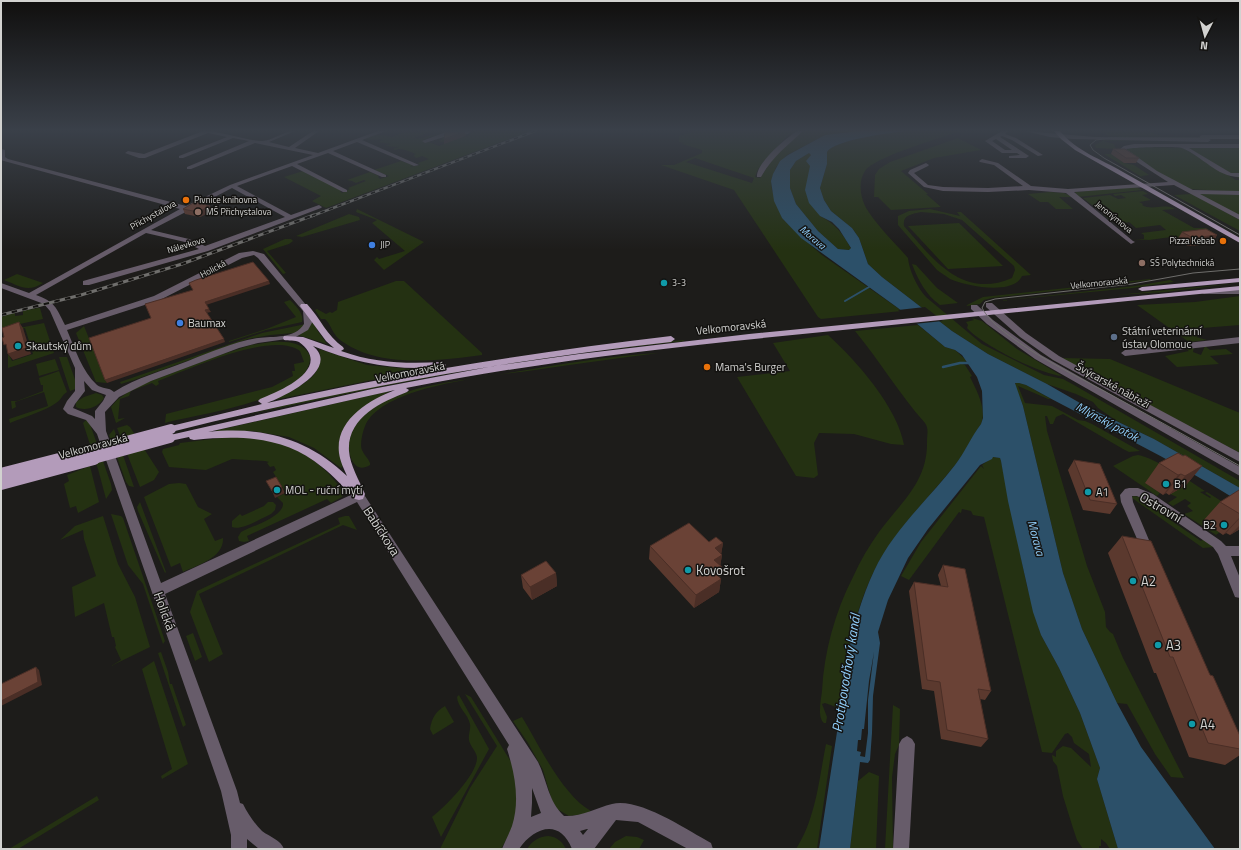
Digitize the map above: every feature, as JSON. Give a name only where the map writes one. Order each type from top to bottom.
[{"type":"main road","points":[[1117,171],[1240,241]]},
{"type":"main road","name":"Velkomoravská","points":[[1,484],[170,436],[206,420],[347,388],[485,363],[595,347],[977,310],[1240,280]]},
{"type":"main road","name":"Velkomoravská","points":[[992,308],[1240,288]]},
{"type":"main road","points":[[304,306],[316,318],[321,331],[329,342],[339,349],[363,360]]},
{"type":"main road","name":"Velkomoravská","points":[[1,474],[306,405],[449,377],[568,358],[829,325]]},
{"type":"main road","points":[[287,338],[305,340],[343,356],[401,366],[485,363]]},
{"type":"main road","points":[[206,420],[275,397],[293,388],[305,378],[315,362],[314,351],[303,342],[287,338]]},
{"type":"main road","points":[[360,496],[345,457],[344,449],[346,434],[353,422],[366,409],[384,398],[404,390],[449,377]]},
{"type":"main road","points":[[170,436],[206,436],[229,434],[259,435],[283,440],[305,449],[323,460],[360,496]]},
{"type":"street","points":[[46,171],[185,208]]},
{"type":"street","name":"Přichystalova","points":[[30,295],[185,208],[232,186],[274,171]]},
{"type":"street","points":[[305,171],[345,191]]},
{"type":"street","points":[[372,171],[384,176]]},
{"type":"street","points":[[759,176],[762,171]]},
{"type":"street","points":[[914,171],[911,172],[925,185],[934,188],[988,190],[1029,188],[1068,191]]},
{"type":"street","points":[[1005,171],[1029,188]]},
{"type":"street","points":[[1153,171],[1240,218]]},
{"type":"street","points":[[1223,171],[1230,175],[1239,175]]},
{"type":"street","name":"Jeronýmova","points":[[1068,191],[1174,183]]},
{"type":"street","points":[[232,186],[290,217]]},
{"type":"street","name":"Jeronýmova","points":[[1068,191],[1131,242]]},
{"type":"street","points":[[1191,192],[1240,193]]},
{"type":"street","name":"Nálevkova","points":[[86,283],[205,249],[319,207]]},
{"type":"street","points":[[145,231],[182,238],[205,249]]},
{"type":"street","name":"Holická","points":[[62,329],[152,300],[239,256],[250,253],[261,256],[304,306],[309,318],[308,325],[303,331],[287,338]]},
{"type":"street","points":[[1,285],[49,303],[54,310],[78,367],[90,384],[97,389],[110,393],[111,397],[107,403]]},
{"type":"street","points":[[1190,292],[1240,292]]},
{"type":"street","name":"Švýcarské nábřeží","points":[[992,308],[1026,338],[1056,358],[1240,458]]},
{"type":"street","name":"Švýcarské nábřeží","points":[[977,310],[1018,344],[1038,357],[1240,472]]},
{"type":"street","points":[[72,400],[88,391],[102,390],[154,376],[243,344],[265,339],[287,338]]},
{"type":"street","points":[[1125,353],[1240,340]]},
{"type":"street","points":[[78,367],[80,389],[68,405],[68,409],[76,414],[91,412],[107,403],[122,391],[154,376]]},
{"type":"street","name":"Holická","points":[[107,403],[100,411],[101,431],[229,791],[241,817],[251,833],[262,842],[276,849]]},
{"type":"street","name":"Holická","points":[[76,414],[89,418],[101,431]]},
{"type":"street","name":"Ostrovní","points":[[1154,567],[1127,502],[1126,495],[1130,492],[1138,492],[1149,497],[1208,537],[1223,552],[1240,593]]},
{"type":"street","name":"Babíčkova","points":[[158,591],[360,496],[536,775],[550,813],[560,824],[571,832],[578,841],[580,849]]},
{"type":"street","points":[[1223,552],[1240,551]]},
{"type":"street","name":"Babíčkova","points":[[511,736],[520,763],[525,792],[523,815],[512,845]]},
{"type":"street","points":[[901,849],[907,744]]},
{"type":"street","name":"Holická","points":[[229,791],[239,835],[239,849]]},
{"type":"street","points":[[512,845],[528,826],[538,822],[549,821],[560,824],[578,823],[613,812],[627,811],[642,815],[705,849]]},
{"type":"street","points":[[585,849],[613,812]]},
{"type":"green space","points":[[303,171],[342,190],[340,191],[342,193],[350,189],[348,188],[366,181],[364,180],[356,183],[347,180],[370,172],[379,176],[378,177],[380,179],[389,176],[376,171],[425,171],[326,208],[312,201],[321,196],[284,177]]},
{"type":"green space","points":[[678,171],[713,171],[752,183],[754,178],[732,171],[757,171],[755,177],[760,178],[765,171],[775,171],[771,181],[772,190],[782,218],[822,255],[902,311],[821,319],[818,317],[734,190]]},
{"type":"green space","points":[[790,171],[812,171],[820,216],[830,222],[842,234],[851,249],[838,249],[818,231],[796,204],[790,188]]},
{"type":"green space","points":[[825,171],[865,171],[861,181],[861,191],[866,207],[877,223],[908,258],[914,278],[926,297],[982,344],[1044,375],[1063,379],[1074,385],[1240,481],[1240,488],[1154,439],[1117,421],[1098,408],[1093,402],[1076,394],[1047,384],[988,354],[952,331],[882,277],[868,264],[859,238],[852,228],[831,211],[824,200],[820,188]]},
{"type":"green space","points":[[878,171],[902,171],[941,207],[891,210],[878,197],[874,197],[875,175]]},
{"type":"green space","points":[[1131,171],[1142,171],[1149,175],[1141,176],[1145,179]]},
{"type":"green space","points":[[1156,171],[1221,171],[1236,180],[1240,180],[1240,192],[1189,189]]},
{"type":"green space","points":[[1226,171],[1240,171],[1240,179]]},
{"type":"green space","points":[[1136,187],[1142,190],[1078,197],[1075,192]]},
{"type":"green space","points":[[1143,191],[1148,194],[1142,195],[1151,200],[1139,202],[1143,204],[1142,205],[1146,207],[1171,207],[1175,209],[1162,210],[1194,228],[1206,228],[1214,233],[1205,233],[1188,246],[1171,237],[1149,240],[1134,239],[1144,239],[1144,235],[1141,233],[1166,230],[1160,225],[1136,228],[1129,222],[1125,223],[1118,219],[1109,219],[1104,215],[1111,215],[1107,211],[1111,210],[1104,205],[1092,205],[1083,198],[1110,195],[1118,199],[1126,198],[1121,195],[1115,196],[1113,194]]},
{"type":"green space","points":[[1050,192],[1064,193],[1073,197],[1059,197],[1073,209],[1056,209],[1048,202],[1040,202],[1028,194]]},
{"type":"green space","points":[[1200,193],[1240,195],[1240,217],[1200,195]]},
{"type":"green space","points":[[1192,194],[1240,220],[1240,231],[1174,195]]},
{"type":"green space","points":[[357,209],[424,242],[384,270],[374,260],[377,257],[379,259],[405,251],[372,223],[377,220],[356,212]]},
{"type":"green space","points":[[930,209],[960,216],[957,212],[961,212],[1031,275],[1022,276],[1017,282],[1009,286],[999,288],[977,286],[950,279],[937,270],[898,225],[898,216],[909,211]],"holes":[[[921,212],[944,214],[962,220],[1014,266],[1015,270],[1012,278],[994,283],[978,284],[963,280],[937,262],[904,226],[906,217],[911,214]]]},
{"type":"green space","points":[[349,214],[359,217],[360,220],[302,237],[296,236]]},
{"type":"green space","points":[[959,223],[1003,266],[948,269],[908,226]]},
{"type":"green space","points":[[285,239],[291,239],[293,241],[289,244],[267,251],[286,273],[283,274],[263,249]]},
{"type":"green space","points":[[912,264],[916,265],[937,288],[958,303],[940,305],[935,301],[923,287]]},
{"type":"green space","points":[[17,274],[43,283],[32,288],[24,288],[4,280]]},
{"type":"green space","points":[[1151,280],[992,298],[984,300],[980,304],[965,306],[983,297]]},
{"type":"green space","points":[[1170,280],[1174,282],[1132,288],[998,301],[1135,286]]},
{"type":"green space","points":[[396,281],[404,281],[482,353],[482,355],[429,360],[392,359],[375,356],[358,350],[339,339],[327,321],[325,319],[321,319],[315,310],[317,309],[326,314],[330,312],[332,313],[337,310],[338,302]]},
{"type":"green space","points":[[1240,283],[1165,292],[1116,295]]},
{"type":"green space","points":[[1240,296],[1240,325],[1189,329],[1198,336],[1196,337],[1207,340],[1189,342],[1137,305],[1195,302]]},
{"type":"green space","points":[[290,300],[301,313],[302,322],[266,330],[229,342],[296,317],[284,302]]},
{"type":"green space","points":[[40,308],[43,319],[1,328],[1,317],[15,313],[15,316],[23,315],[23,311]]},
{"type":"green space","points":[[972,318],[982,321],[1017,349],[1062,376],[1040,370],[1012,358],[974,335],[967,328],[968,325],[966,322],[974,320]]},
{"type":"green space","points":[[44,323],[54,353],[8,368],[8,353],[12,361],[33,354],[25,328],[6,334],[4,331]]},
{"type":"green space","points":[[311,323],[316,323],[317,330],[327,344],[298,335]]},
{"type":"green space","points":[[306,324],[294,333],[248,339],[134,380],[121,384],[120,382],[262,333]]},
{"type":"green space","points":[[918,325],[945,347],[955,350],[967,361],[960,363],[965,365],[972,376],[970,377],[982,406],[983,418],[981,424],[959,460],[902,528],[892,541],[875,569],[861,603],[851,637],[839,708],[825,703],[822,704],[827,717],[826,723],[824,723],[821,717],[820,708],[825,662],[832,632],[841,604],[868,548],[912,491],[918,480],[926,455],[928,432],[925,423],[855,331]]},
{"type":"green space","points":[[84,326],[107,383],[96,382],[76,333]]},
{"type":"green space","points":[[828,335],[863,371],[885,401],[894,416],[904,445],[891,444],[854,434],[819,433],[814,443],[818,475],[814,478],[796,476],[737,377],[790,371],[773,343]]},
{"type":"green space","points":[[683,340],[685,341],[579,353],[479,368],[246,415],[306,400],[421,377],[579,352]]},
{"type":"green space","points":[[271,342],[293,343],[303,347],[310,356],[306,371],[293,384],[250,403],[165,423],[166,414],[272,387],[293,376],[292,371],[295,371],[294,364],[304,362],[300,351],[287,346],[270,345],[251,348],[209,361],[158,381],[159,384],[156,386],[152,383],[131,391],[129,396],[120,399],[118,419],[125,418],[116,423],[111,407],[117,400],[135,387],[217,356],[251,345]]},
{"type":"green space","points":[[1205,346],[1210,350],[1226,349],[1233,354],[1210,356],[1219,364],[1177,367],[1165,356],[1189,351],[1185,348],[1194,347],[1193,352],[1201,355]]},
{"type":"green space","points":[[319,349],[367,365],[421,370],[274,400],[307,381],[314,375],[318,368],[320,359]]},
{"type":"green space","points":[[659,353],[472,379],[595,359]]},
{"type":"green space","points":[[59,357],[67,357],[78,388],[70,391]]},
{"type":"green space","points":[[1061,358],[1110,359],[1240,413],[1240,453]]},
{"type":"green space","points":[[55,359],[59,370],[39,376],[36,364]]},
{"type":"green space","points":[[59,371],[67,392],[46,409],[10,423],[9,419],[48,406],[44,392],[15,402],[16,407],[12,409],[11,401],[17,401],[43,391],[43,385],[41,385],[39,378]]},
{"type":"green space","points":[[470,379],[422,390],[400,397],[382,407],[369,419],[362,434],[361,447],[370,465],[362,468],[355,465],[351,459],[349,443],[350,437],[360,419],[370,410],[389,399],[432,385]]},
{"type":"green space","points":[[1016,382],[1026,385],[1051,399],[1018,386],[1025,403],[1052,406],[1078,420],[1092,424],[1140,451],[1129,452],[1063,414],[1056,417],[1053,424],[1050,424],[1047,416],[1045,416],[1047,431],[1087,566],[1105,612],[1106,627],[1113,634],[1123,658],[1184,778],[1171,777],[1155,754],[1127,704],[1117,703],[1082,629],[1063,573],[1023,406],[1015,385]]},
{"type":"green space","points":[[390,391],[363,407],[346,424],[339,443],[339,453],[343,466],[341,468],[314,448],[289,437],[253,431],[214,431]]},
{"type":"green space","points":[[96,393],[102,395],[104,398],[99,404],[87,409],[76,407],[76,402],[84,397]]},
{"type":"green space","points":[[86,420],[90,424],[111,484],[112,490],[106,499],[83,423]]},
{"type":"green space","points":[[127,425],[130,427],[159,472],[154,480],[140,487],[117,428]]},
{"type":"green space","points":[[114,429],[134,487],[129,486],[126,482],[109,435]]},
{"type":"green space","points":[[228,437],[243,437],[270,441],[295,449],[318,464],[329,474],[344,493],[342,497],[331,503],[327,499],[247,536],[249,541],[239,541],[238,537],[241,532],[273,517],[282,508],[283,503],[277,497],[286,493],[273,472],[276,470],[274,466],[270,467],[267,463],[269,462],[265,461],[232,459],[206,470],[169,467],[162,452],[163,449],[179,445],[180,443]]},
{"type":"green space","points":[[1138,455],[1154,460],[1172,470],[1205,491],[1200,492],[1210,498],[1211,497],[1205,493],[1207,492],[1240,513],[1203,522],[1220,532],[1216,535],[1184,514],[1193,511],[1187,506],[1191,503],[1185,499],[1173,506],[1168,503],[1177,497],[1145,483],[1160,493],[1157,496],[1113,466]]},
{"type":"green space","points":[[993,457],[1000,458],[1001,461],[1027,586],[1041,635],[1059,668],[1080,713],[1100,768],[1097,779],[1118,849],[1110,849],[1101,839],[1101,846],[1099,846],[1099,849],[1083,849],[1077,840],[1063,796],[1057,766],[1053,761],[1052,755],[1056,757],[1056,751],[1063,746],[1071,748],[1091,767],[1089,754],[1074,743],[1072,737],[1068,733],[1065,734],[1052,753],[1042,752],[984,517],[973,515],[971,511],[962,509],[961,513],[959,512],[909,580],[901,576],[921,542],[981,466],[984,469],[982,465]]},
{"type":"green space","points":[[90,466],[99,502],[78,513],[76,506],[70,508],[64,484],[69,481],[67,475]]},
{"type":"green space","points":[[169,484],[186,484],[198,507],[212,514],[204,519],[215,541],[223,538],[222,545],[215,556],[183,572],[180,563],[171,567],[144,497]]},
{"type":"green space","points":[[1133,496],[1141,497],[1164,510],[1160,513],[1201,541],[1205,538],[1214,547],[1203,548],[1132,498]]},
{"type":"green space","points":[[140,502],[166,572],[165,573],[138,511],[137,507]]},
{"type":"green space","points":[[268,502],[273,502],[276,505],[275,510],[271,514],[246,526],[236,528],[232,527],[232,521],[240,514],[242,516],[264,506]]},
{"type":"green space","points":[[111,514],[121,516],[123,518],[165,641],[163,644],[143,584],[128,565]]},
{"type":"green space","points":[[103,516],[118,564],[135,597],[150,647],[111,666],[121,660],[115,647],[114,637],[112,637],[104,603],[75,617],[72,587],[96,576],[84,539],[83,530],[60,540],[75,526]]},
{"type":"green space","points":[[349,516],[357,530],[343,525],[199,594],[223,654],[209,662],[190,612],[197,591],[340,524],[338,518]]},
{"type":"green space","points":[[193,633],[202,657],[195,661],[186,636]]},
{"type":"green space","points":[[161,652],[168,672],[170,684],[172,684],[186,725],[183,727],[158,653]]},
{"type":"green space","points":[[154,661],[188,764],[162,779],[161,776],[172,769],[142,669]]},
{"type":"green space","points":[[465,694],[471,697],[516,770],[521,787],[514,825],[501,849],[440,849],[470,788],[497,746]]},
{"type":"green space","points":[[459,695],[489,749],[441,837],[432,817],[445,806],[467,781],[476,764],[477,757],[469,738],[469,720],[458,701],[457,697]]},
{"type":"green space","points":[[893,705],[900,709],[899,745],[895,754],[892,777],[893,849],[885,849]]},
{"type":"green space","points":[[445,706],[454,722],[433,735],[430,729],[433,718],[436,713]]},
{"type":"green space","points":[[522,717],[561,782],[581,804],[591,811],[585,814],[569,816],[557,809],[552,801],[543,770],[528,743],[513,721]]},
{"type":"green space","points":[[826,744],[832,746],[817,849],[796,849],[803,837],[816,798]]},
{"type":"green space","points":[[869,772],[879,776],[876,849],[850,849],[858,781]]},
{"type":"green space","points":[[97,796],[99,800],[18,849],[9,849]]},
{"type":"green space","points":[[548,836],[559,840],[566,849],[527,849],[536,840],[541,837]]},
{"type":"green space","points":[[626,836],[637,837],[644,840],[639,849],[609,849],[615,842]]},
{"type":"water","points":[[775,171],[790,171],[790,188],[796,204],[818,231],[838,249],[849,250],[851,248],[839,229],[832,222],[820,216],[809,203],[805,190],[809,171],[825,171],[820,188],[824,200],[831,211],[852,228],[859,238],[868,264],[882,277],[952,331],[988,354],[1047,384],[1087,407],[1154,439],[1240,488],[1240,502],[1160,456],[1026,385],[1015,383],[1023,406],[1063,573],[1082,629],[1117,703],[1141,747],[1215,849],[1118,849],[1097,779],[1100,768],[1080,713],[1059,668],[1041,635],[1033,612],[1008,501],[1001,461],[1000,458],[993,457],[980,465],[928,529],[908,558],[888,600],[878,632],[880,643],[873,696],[870,760],[868,763],[860,762],[850,849],[819,849],[849,650],[853,630],[866,591],[874,571],[891,542],[955,465],[981,424],[983,418],[982,391],[977,377],[962,355],[955,350],[945,347],[898,308],[801,238],[782,218],[774,201],[771,181]],"holes":[[[874,652],[868,700],[868,733],[865,757],[860,756],[861,752],[857,751],[858,740],[861,740],[862,729],[864,729],[869,681]]]},
{"type":"pier","points":[[925,307],[943,321],[914,324],[898,310]]},
{"type":"building","points":[[195,202],[210,206],[198,212],[183,209]]},
{"type":"building","points":[[1206,229],[1217,235],[1193,238],[1182,232]]},
{"type":"building","name":"Baumax","points":[[253,262],[269,281],[205,302],[209,309],[205,310],[224,339],[105,380],[89,338],[151,318],[145,304],[193,290],[189,283]]},
{"type":"building","points":[[19,322],[26,348],[8,354],[6,344],[4,345],[2,338],[4,337],[2,328]]},
{"type":"building","points":[[1178,453],[1183,456],[1185,455],[1202,466],[1185,476],[1181,474],[1178,475],[1159,463]]},
{"type":"building","points":[[1074,460],[1100,464],[1117,504],[1090,500]]},
{"type":"building","points":[[276,477],[282,487],[272,491],[266,481]]},
{"type":"building","points":[[1239,490],[1240,491],[1240,514],[1220,502]]},
{"type":"building","name":"Kovošrot","points":[[689,523],[709,542],[716,537],[723,543],[715,548],[722,555],[714,560],[722,567],[714,572],[721,579],[696,595],[650,546]]},
{"type":"building","points":[[1122,536],[1151,541],[1210,675],[1213,676],[1240,736],[1240,749],[1208,743],[1173,657],[1170,657]]},
{"type":"building","points":[[546,561],[556,573],[530,587],[521,575]]},
{"type":"building","points":[[943,565],[965,569],[991,691],[978,689],[988,739],[947,730],[940,682],[927,680],[914,582],[948,587]]},
{"type":"building","points":[[36,667],[38,682],[1,701],[1,684]]},
{"type":"waterway","points":[[845,301],[869,287]]},
{"type":"waterway","points":[[943,367],[960,363],[970,363]]},
{"type":"tram line","points":[[1126,171],[1240,235]]},
{"type":"tram line","points":[[1240,269],[1193,273],[1132,284],[995,299],[985,302],[982,308],[1003,331],[1019,343],[1056,365],[1240,466]]},
{"type":"railway","points":[[312,216],[431,171]]},
{"type":"railway","points":[[1,315],[81,295],[182,264],[314,215]]},
{"type":"place","name":"Pivnice knihovna","points":[[186,200]]},
{"type":"place","name":"MŠ Přichystalova","points":[[198,212]]},
{"type":"place","name":"Pizza Kebab","points":[[1223,241]]},
{"type":"place","name":"JIP","points":[[372,245]]},
{"type":"place","name":"SŠ Polytechnická","points":[[1142,263]]},
{"type":"place","name":"3-3","points":[[664,283]]},
{"type":"place","name":"Baumax","points":[[180,323]]},
{"type":"place","name":"Státní veterinární ústav Olomouc","points":[[1114,337]]},
{"type":"place","name":"Skautský dům","points":[[18,346]]},
{"type":"place","name":"Mama's Burger","points":[[707,367]]},
{"type":"place","name":"B1","points":[[1166,484]]},
{"type":"place","name":"MOL - ruční mytí","points":[[277,490]]},
{"type":"place","name":"A1","points":[[1088,492]]},
{"type":"place","name":"B2","points":[[1224,525]]},
{"type":"place","name":"Kovošrot","points":[[688,570]]},
{"type":"place","name":"A2","points":[[1133,581]]},
{"type":"place","name":"A3","points":[[1158,645]]},
{"type":"place","name":"A4","points":[[1192,724]]},
{"type":"water label","name":"Morava","points":[[813,237]]},
{"type":"water label","name":"Mlýnský potok","points":[[1107,422]]},
{"type":"water label","name":"Morava","points":[[1036,538]]},
{"type":"water label","name":"Protipovodňový kanál","points":[[846,673]]}]
